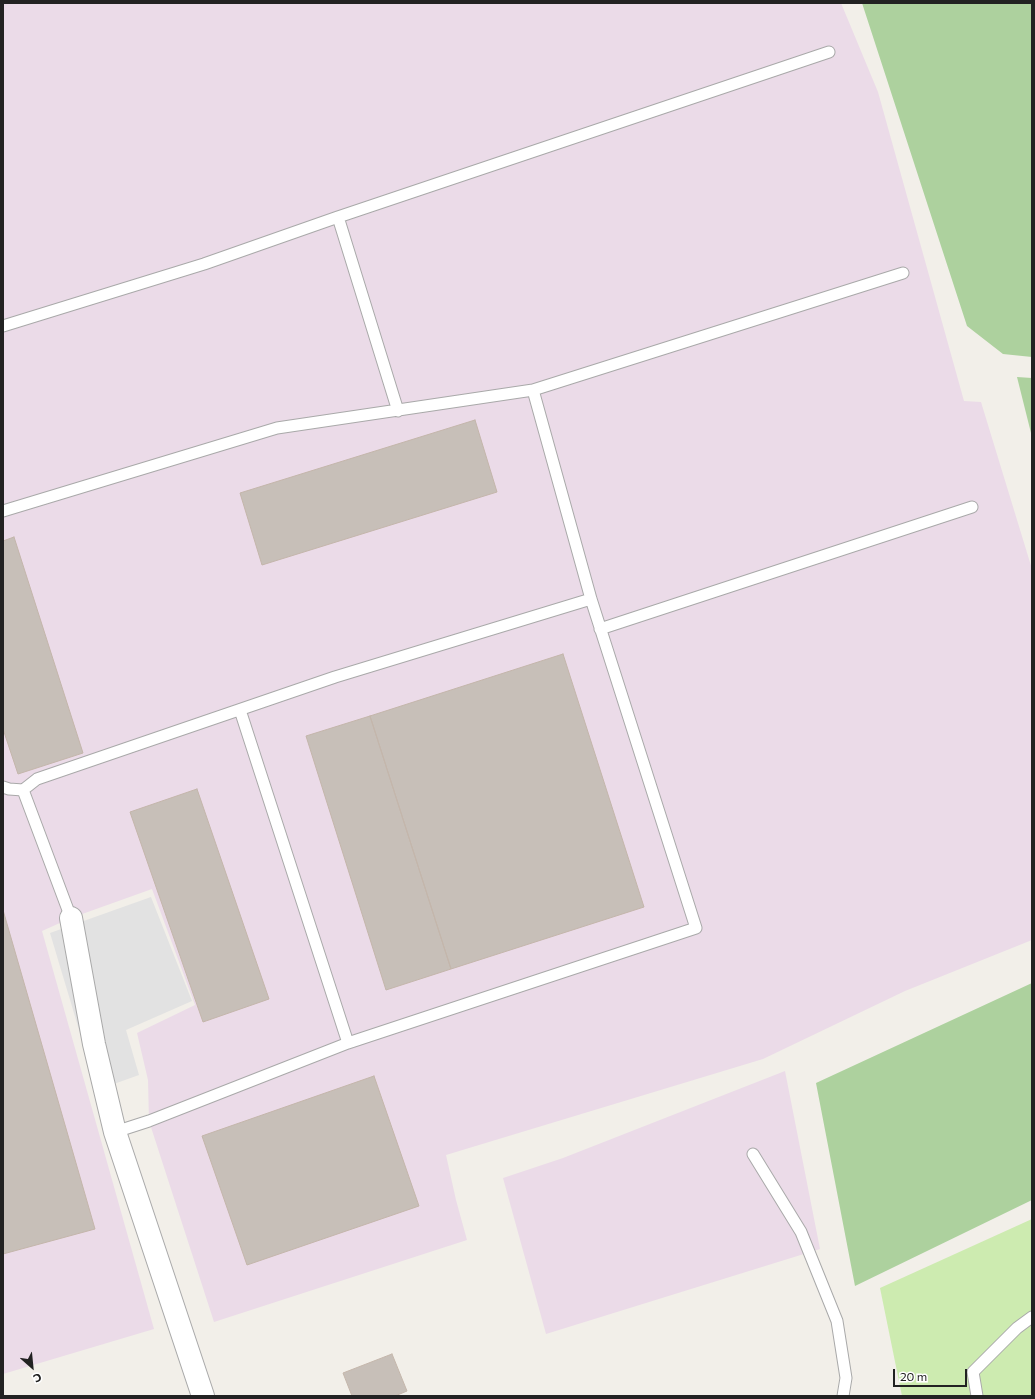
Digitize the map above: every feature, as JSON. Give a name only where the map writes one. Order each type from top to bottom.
[{"type":"street","points":[[71,918],[94,1044],[115,1132],[203,1396]]},
{"type":"lane","points":[[3,326],[204,264],[338,216],[829,52]]},
{"type":"lane","points":[[338,216],[398,411]]},
{"type":"lane","points":[[3,511],[277,428],[533,390],[903,273]]},
{"type":"lane","points":[[115,1132],[149,1121],[348,1043],[696,928],[590,599],[533,390]]},
{"type":"lane","points":[[600,629],[972,507]]},
{"type":"lane","points":[[3,787],[23,790],[37,779],[336,677],[590,599]]},
{"type":"lane","points":[[240,710],[348,1043]]},
{"type":"lane","points":[[23,790],[71,918]]},
{"type":"lane","points":[[753,1154],[801,1232],[837,1321],[846,1378],[843,1396]]},
{"type":"lane","points":[[977,1396],[973,1372],[1017,1328],[1032,1317]]},
{"type":"shaded area","points":[[3,3],[841,3],[878,92],[964,401],[981,402],[1032,569],[1032,940],[905,991],[763,1059],[446,1155],[467,1240],[214,1322],[149,1121],[148,1080],[137,1033],[195,1005],[152,889],[71,918],[42,931],[154,1329],[3,1374]]},
{"type":"shaded area","points":[[151,897],[192,1001],[126,1030],[139,1075],[97,1090],[50,933]]},
{"type":"shaded area","points":[[785,1071],[820,1249],[546,1334],[503,1178],[563,1158]]},
{"type":"green space","points":[[862,3],[1032,3],[1032,357],[1003,354],[967,326]]},
{"type":"green space","points":[[1017,377],[1032,378],[1032,437]]},
{"type":"green space","points":[[1032,983],[1032,1200],[855,1286],[816,1083]]},
{"type":"green space","points":[[1032,1219],[1032,1396],[902,1396],[880,1288]]},
{"type":"building","points":[[475,420],[497,492],[262,565],[240,493]]},
{"type":"building","points":[[14,537],[83,753],[18,774],[3,729],[3,541]]},
{"type":"building","points":[[563,654],[644,907],[451,969],[370,716]]},
{"type":"building","points":[[370,716],[451,969],[386,990],[306,736]]},
{"type":"building","points":[[197,789],[269,999],[203,1022],[130,812]]},
{"type":"building","points":[[3,910],[95,1229],[3,1254]]},
{"type":"building","points":[[374,1076],[419,1206],[247,1265],[202,1136]]},
{"type":"building","points":[[392,1354],[407,1391],[395,1396],[352,1396],[343,1373]]}]
